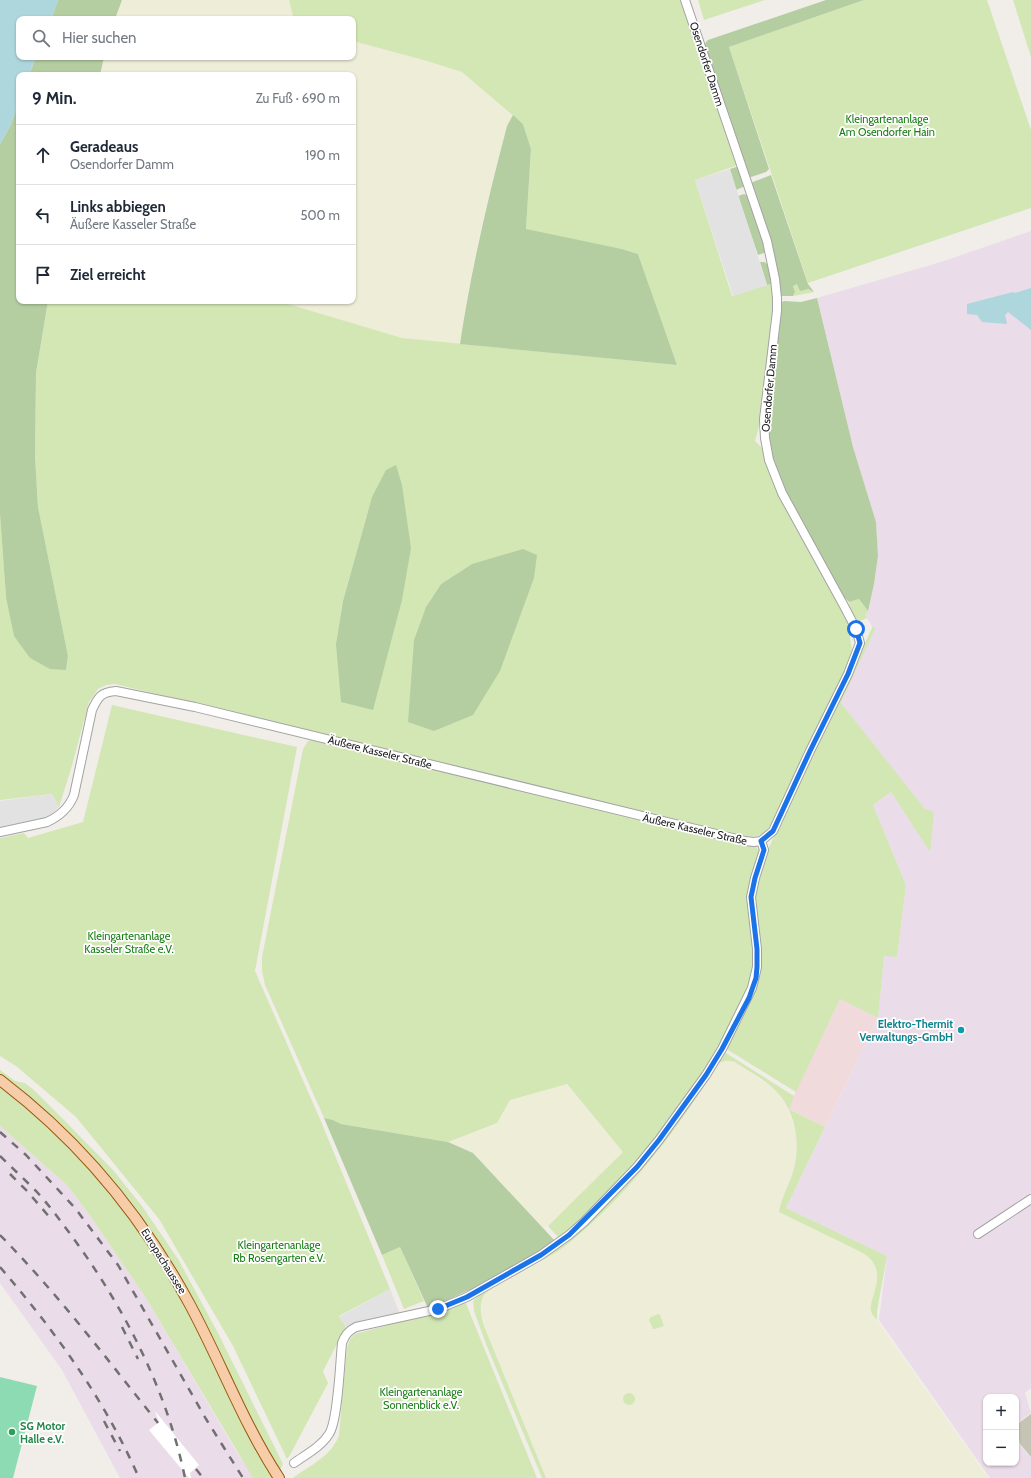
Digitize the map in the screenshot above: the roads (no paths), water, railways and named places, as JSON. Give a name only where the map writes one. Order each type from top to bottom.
[{"type":"main road","name":"Europachaussee","points":[[0,1080],[34,1108],[70,1141],[106,1180],[138,1221],[164,1259],[190,1303],[251,1429],[279,1478]]},
{"type":"street","name":"Osendorfer Damm","points":[[685,0],[747,186],[767,241],[775,279],[777,311],[764,419],[765,438],[769,460],[782,493],[856,629],[860,643],[848,674],[773,831],[761,841]]},
{"type":"street","name":"Äußere Kasseler Straße","points":[[0,832],[47,822],[68,808],[74,795],[92,710],[97,700],[104,692],[116,691],[195,707],[745,841],[761,841],[764,850],[755,878],[751,897],[757,949],[757,967],[752,988],[714,1062],[659,1140],[637,1167],[584,1222],[541,1255],[467,1297],[438,1309],[356,1327],[350,1330],[342,1343],[334,1419],[330,1433],[323,1442],[294,1463]]},
{"type":"street","points":[[978,1234],[1031,1199]]},
{"type":"water","points":[[0,0],[58,0],[52,16],[16,16],[16,60],[35,60],[30,72],[16,72],[16,111],[10,126],[0,144]]},
{"type":"water","points":[[1031,288],[1031,330],[1008,312],[1005,315],[1007,324],[982,322],[977,315],[967,314],[967,304]]},
{"type":"railway","points":[[0,1132],[26,1155],[75,1208],[118,1265],[206,1419],[243,1478]]},
{"type":"railway","points":[[0,1156],[38,1193],[48,1205],[71,1235],[109,1291],[126,1320],[155,1381],[167,1413],[185,1478]]},
{"type":"railway","points":[[10,1174],[52,1220]]},
{"type":"railway","points":[[0,1235],[62,1303],[158,1423]]},
{"type":"railway","points":[[0,1267],[59,1341],[95,1394],[126,1449],[139,1478]]},
{"type":"railway","points":[[122,1327],[138,1359]]},
{"type":"railway","points":[[104,1421],[120,1451]]},
{"type":"railway","points":[[196,1469],[203,1478]]},
{"type":"place","name":"Elektro-Thermit Verwaltungs-GmbH","points":[[961,1030]]},
{"type":"place","name":"SG Motor Halle e.V.","points":[[12,1432]]},
{"type":"park label","name":"Kleingartenanlage Am Osendorfer Hain","points":[[887,125]]},
{"type":"park label","name":"Kleingartenanlage Kasseler Straße e.V.","points":[[129,942]]},
{"type":"park label","name":"Kleingartenanlage Rb Rosengarten e.V.","points":[[279,1251]]},
{"type":"park label","name":"Kleingartenanlage Sonnenblick e.V.","points":[[421,1398]]}]
